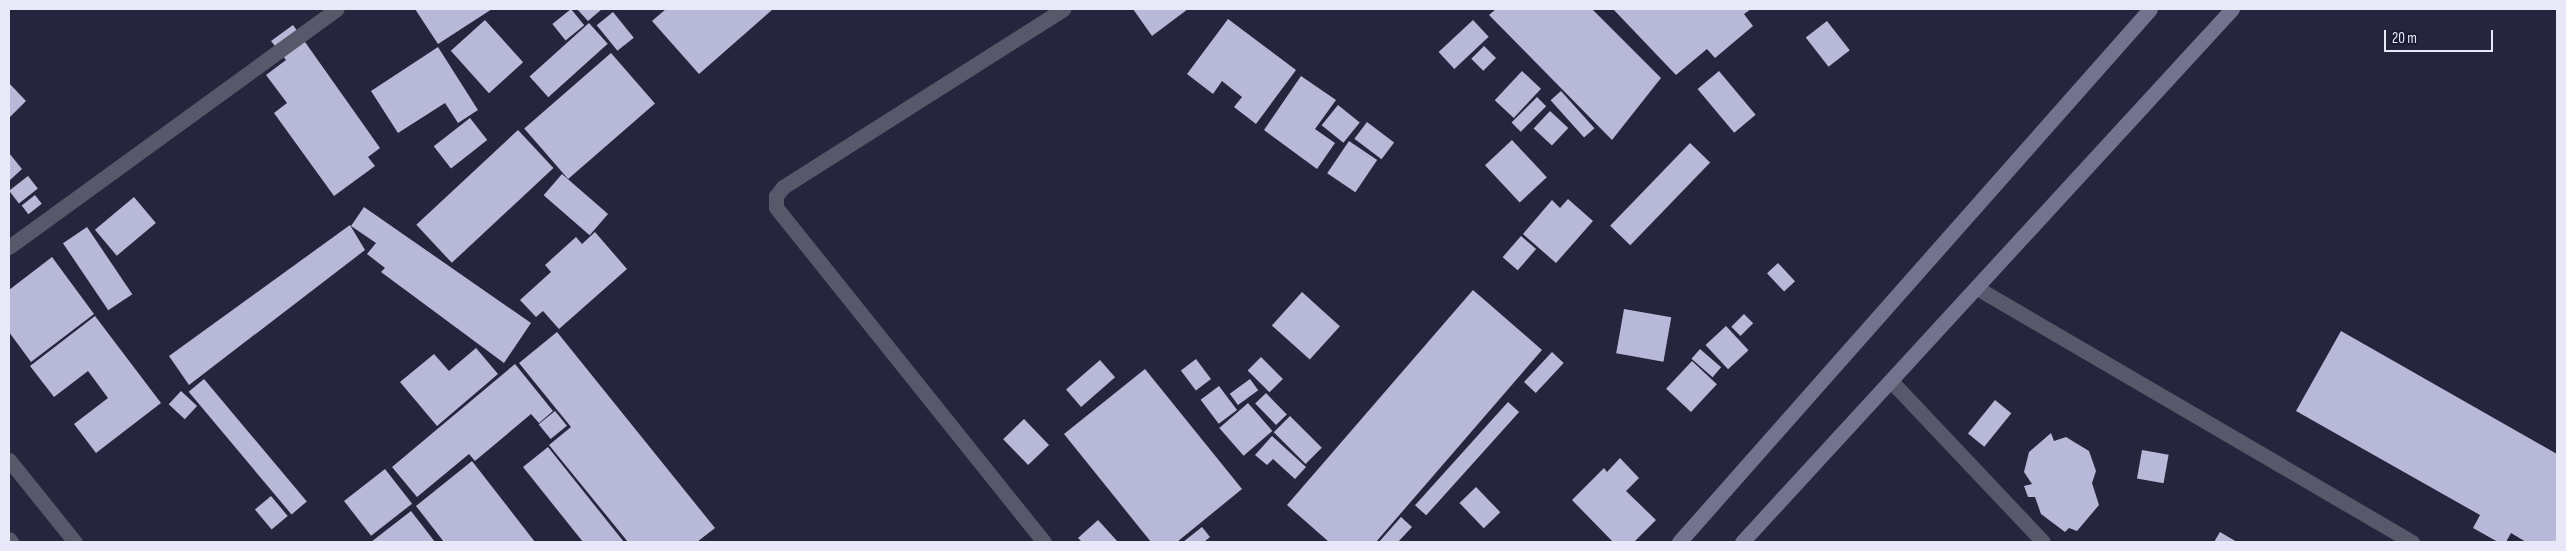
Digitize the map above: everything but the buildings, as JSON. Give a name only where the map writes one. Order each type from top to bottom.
[{"type":"main road","points":[[1679,542],[2150,9]]},
{"type":"main road","points":[[1742,542],[2232,9]]},
{"type":"street","points":[[9,247],[337,9]]},
{"type":"street","points":[[1044,542],[776,207],[776,196],[783,187],[1063,9]]},
{"type":"street","points":[[1977,288],[2412,542]]},
{"type":"street","points":[[1891,381],[2043,542]]},
{"type":"street","points":[[9,460],[75,542]]}]
